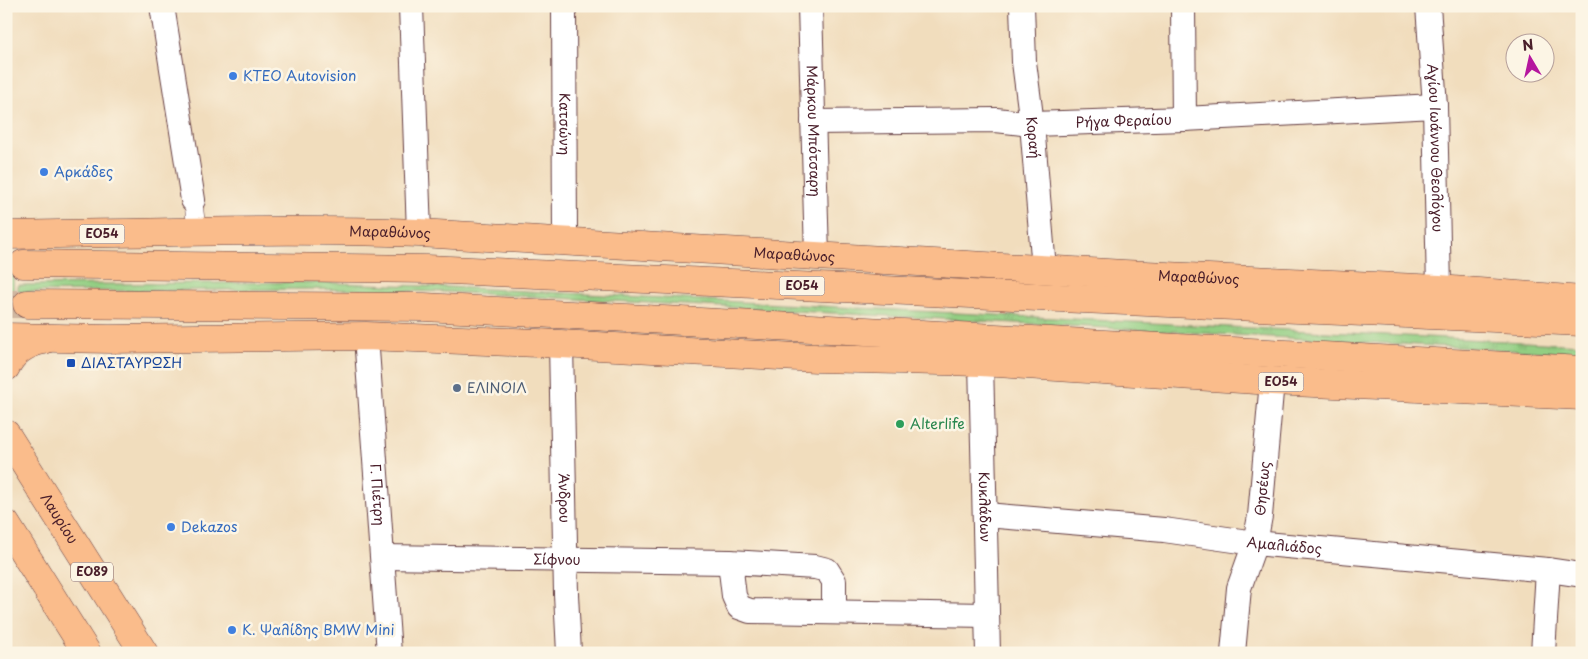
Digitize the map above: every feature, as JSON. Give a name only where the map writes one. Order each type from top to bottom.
[{"type":"main road","name":"Μαραθώνος","points":[[7,236],[197,232],[368,231],[419,233],[1439,290],[1582,300]]},
{"type":"main road","name":"Μαραθώνος","points":[[23,264],[427,269],[1582,322]]},
{"type":"main road","name":"ΕΟ54","points":[[27,304],[424,307],[1582,370]]},
{"type":"main road","name":"ΕΟ54","points":[[6,337],[109,339],[366,336],[561,344],[816,358],[981,362],[1272,381],[1582,396]]},
{"type":"main road","points":[[6,367],[14,354],[24,347],[36,342],[62,338]]},
{"type":"main road","name":"Λαυρίου","points":[[6,434],[144,653]]},
{"type":"main road","points":[[6,524],[87,653]]},
{"type":"street","points":[[162,6],[197,232]]},
{"type":"street","points":[[411,6],[419,233]]},
{"type":"street","name":"Κατσώνη","points":[[564,6],[565,241]]},
{"type":"street","name":"Μάρκου Μπότσαρη","points":[[810,6],[817,256]]},
{"type":"street","name":"Κοραή","points":[[1022,6],[1024,62],[1032,124],[1044,269]]},
{"type":"street","points":[[1183,6],[1184,119]]},
{"type":"street","name":"Αγίου Ιωάννου Θεολόγου","points":[[1428,6],[1435,106],[1439,290]]},
{"type":"street","name":"Ρήγα Φεραίου","points":[[814,122],[996,120],[1032,124],[1184,119],[1435,106]]},
{"type":"street","name":"Γ. Πιέτρη","points":[[366,336],[389,653]]},
{"type":"street","name":"Άνδρου","points":[[561,344],[569,653]]},
{"type":"street","name":"Κυκλάδων","points":[[981,362],[988,653]]},
{"type":"street","name":"Θησέως","points":[[1233,653],[1239,588],[1255,543],[1260,516],[1272,381]]},
{"type":"street","name":"Αμαλιάδος","points":[[986,515],[1164,530],[1255,543],[1582,574]]},
{"type":"street","name":"Σίφνου","points":[[383,557],[730,562],[815,567],[827,570],[834,581],[834,612]]},
{"type":"street","points":[[730,562],[734,596],[738,607],[750,611],[987,615]]},
{"type":"street","points":[[1543,653],[1548,570]]},
{"type":"green space","points":[[13,259],[14,318],[6,318],[6,260]]},
{"type":"green space","points":[[308,282],[448,287],[1582,345],[1582,354],[448,292],[309,289],[18,292],[18,285]]},
{"type":"tunnel","points":[[6,304],[27,304]]},
{"type":"place","name":"ΚΤΕΟ Autovision","points":[[233,76]]},
{"type":"place","name":"Αρκάδες","points":[[44,172]]},
{"type":"place","name":"ΔΙΑΣΤΑΥΡΩΣΗ","points":[[71,363]]},
{"type":"place","name":"ΕΛΙΝΟΙΛ","points":[[457,388]]},
{"type":"place","name":"Alterlife","points":[[900,424]]},
{"type":"place","name":"Dekazos","points":[[171,527]]},
{"type":"place","name":"Κ. Ψαλίδης BMW Mini","points":[[232,630]]}]
